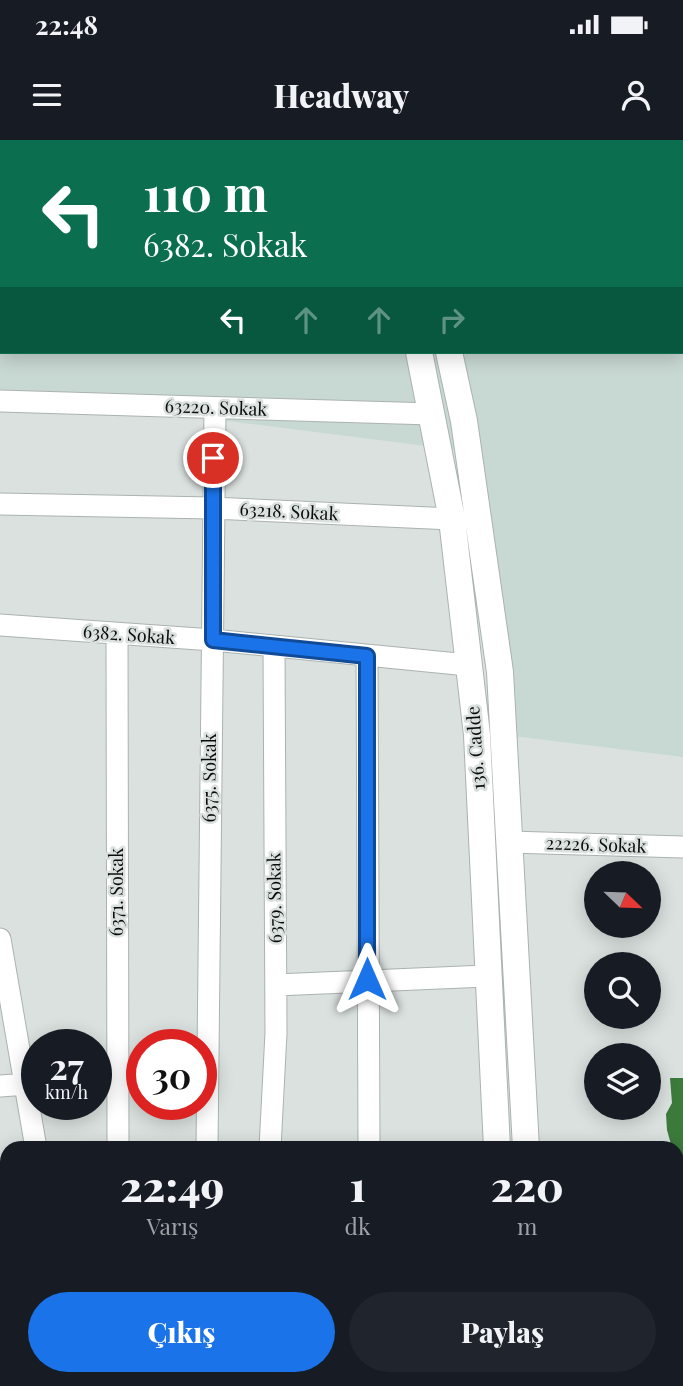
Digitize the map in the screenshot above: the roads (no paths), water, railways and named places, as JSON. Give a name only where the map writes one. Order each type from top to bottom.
[{"type":"street","name":"136. Cadde","points":[[419,354],[452,519],[477,735],[486,976],[497,1141]]},
{"type":"street","name":"136. Cadde","points":[[449,354],[464,421],[500,672],[526,1141]]},
{"type":"street","name":"63220. Sokak","points":[[0,401],[432,414]]},
{"type":"street","name":"6375. Sokak","points":[[207,1141],[215,409]]},
{"type":"street","name":"63218. Sokak","points":[[0,504],[212,508],[452,519]]},
{"type":"street","name":"6382. Sokak","points":[[0,625],[213,640],[468,665]]},
{"type":"street","name":"6371. Sokak","points":[[117,635],[118,1141]]},
{"type":"street","name":"6379. Sokak","points":[[270,1141],[276,985],[274,648]]},
{"type":"street","points":[[367,656],[369,1141]]},
{"type":"street","name":"22226. Sokak","points":[[509,842],[683,848]]},
{"type":"street","points":[[0,939],[4,981],[21,1057]]},
{"type":"street","points":[[276,985],[486,976]]},
{"type":"street","points":[[0,1086],[21,1084]]},
{"type":"street","points":[[32,1120],[35,1141]]}]
